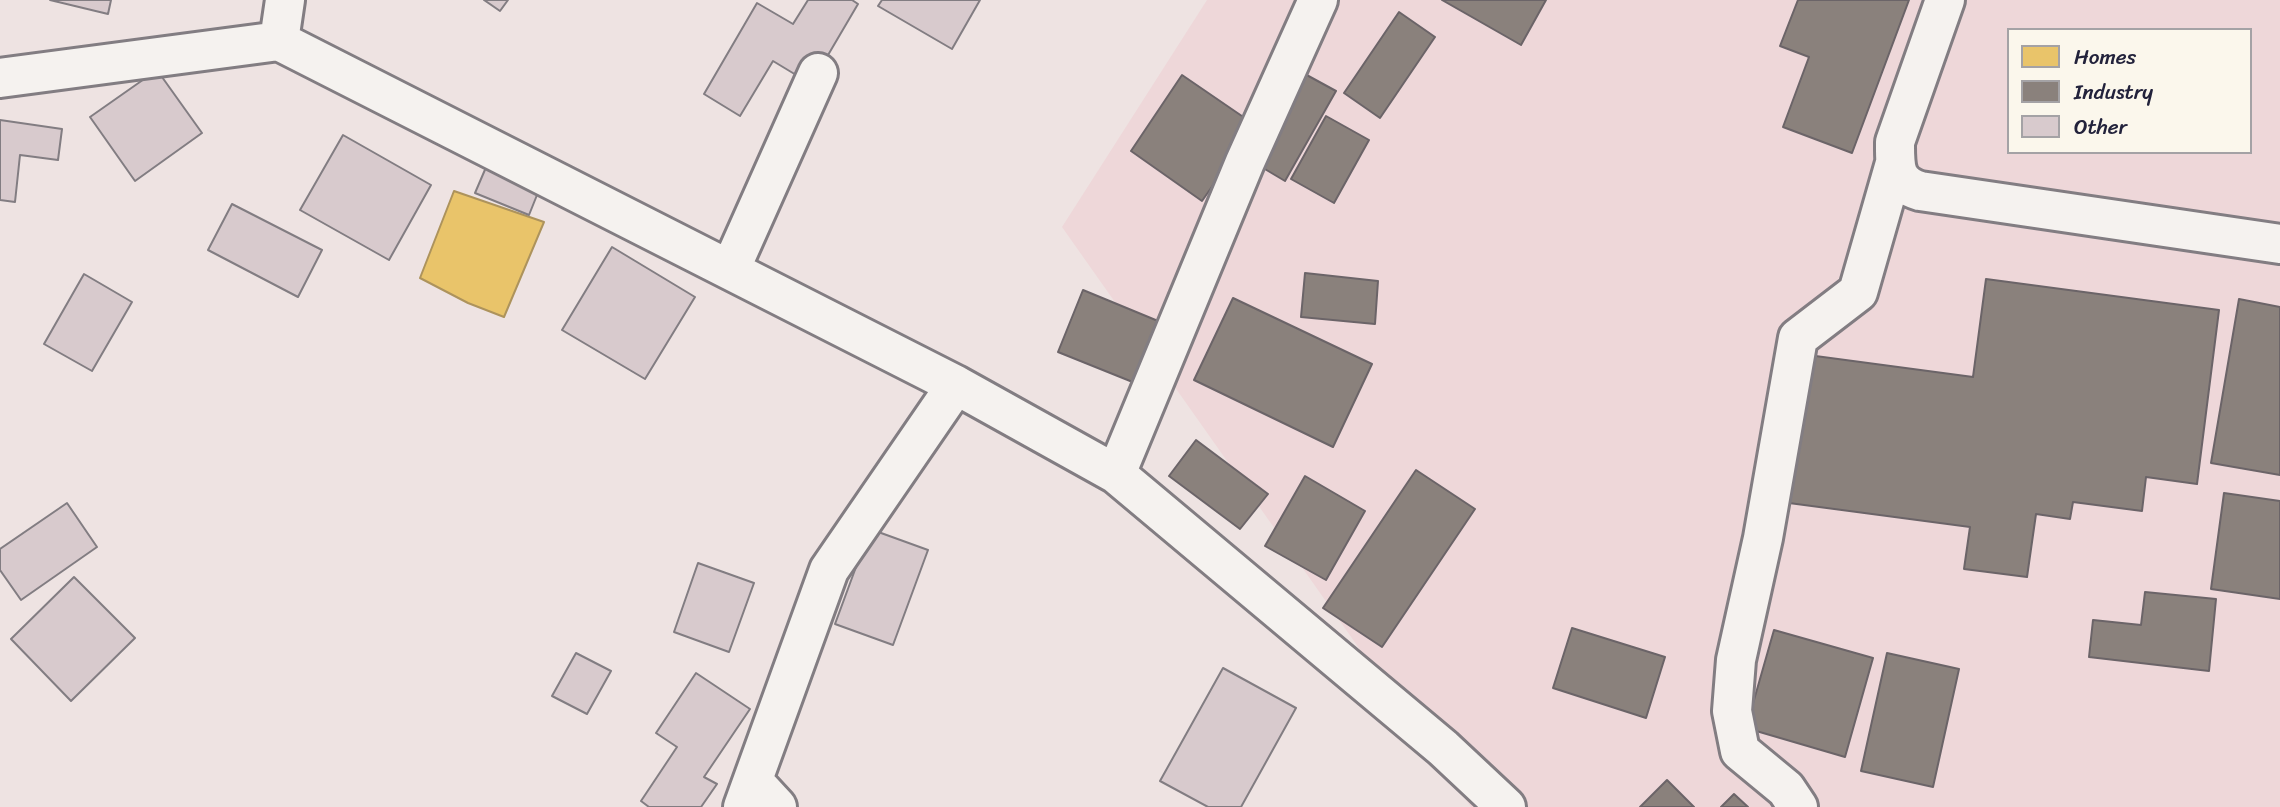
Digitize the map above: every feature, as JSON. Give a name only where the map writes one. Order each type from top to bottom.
[{"type":"street","points":[[279,41],[285,0]]},
{"type":"street","points":[[1116,474],[1245,162],[1318,0]]},
{"type":"street","points":[[1945,0],[1895,142],[1895,163],[1899,177],[1907,187],[2280,244]]},
{"type":"street","points":[[0,78],[279,41],[956,385],[1116,474],[1443,748],[1506,807]]},
{"type":"street","points":[[730,271],[818,73]]},
{"type":"street","points":[[1798,807],[1786,789],[1740,751],[1732,711],[1736,660],[1763,538],[1798,338],[1858,292],[1895,163]]},
{"type":"street","points":[[758,798],[830,570],[956,385]]},
{"type":"shaded area","points":[[1207,0],[2280,0],[2280,807],[1471,807],[1062,227]]},
{"type":"building: Homes","points":[[454,191],[544,222],[504,317],[468,303],[420,278]]},
{"type":"building: Industry","points":[[1442,0],[1546,0],[1521,45]]},
{"type":"building: Industry","points":[[1798,0],[1909,0],[1852,153],[1783,127],[1809,57],[1780,46]]},
{"type":"building: Industry","points":[[1399,12],[1435,37],[1380,118],[1344,93]]},
{"type":"building: Industry","points":[[1303,73],[1336,91],[1285,181],[1253,162]]},
{"type":"building: Industry","points":[[1182,75],[1255,125],[1202,201],[1131,151]]},
{"type":"building: Industry","points":[[1326,116],[1369,140],[1334,203],[1291,179]]},
{"type":"building: Industry","points":[[1305,273],[1378,281],[1375,324],[1301,317]]},
{"type":"building: Industry","points":[[1986,279],[2219,310],[2197,484],[2146,477],[2142,511],[2073,502],[2070,519],[2036,514],[2027,577],[1964,569],[1970,527],[1789,503],[1808,355],[1973,377]]},
{"type":"building: Industry","points":[[1083,290],[1175,328],[1150,389],[1058,352]]},
{"type":"building: Industry","points":[[1233,298],[1372,364],[1333,447],[1194,380]]},
{"type":"building: Industry","points":[[2239,299],[2280,307],[2280,475],[2211,463]]},
{"type":"building: Industry","points":[[1196,440],[1268,494],[1240,529],[1169,476]]},
{"type":"building: Industry","points":[[1416,470],[1475,509],[1382,647],[1323,608]]},
{"type":"building: Industry","points":[[1305,476],[1365,511],[1326,580],[1265,546]]},
{"type":"building: Industry","points":[[2224,493],[2280,501],[2280,599],[2211,589]]},
{"type":"building: Industry","points":[[2145,592],[2216,599],[2209,671],[2089,657],[2093,620],[2141,625]]},
{"type":"building: Industry","points":[[1572,628],[1665,657],[1646,718],[1553,688]]},
{"type":"building: Industry","points":[[1774,630],[1873,658],[1845,757],[1746,728]]},
{"type":"building: Industry","points":[[1887,653],[1959,669],[1933,787],[1861,771]]},
{"type":"building: Industry","points":[[1667,780],[1694,807],[1640,807]]},
{"type":"building: Industry","points":[[1734,794],[1748,807],[1721,807]]},
{"type":"building: Other","points":[[50,0],[111,0],[108,14]]},
{"type":"building: Other","points":[[484,0],[508,0],[500,11]]},
{"type":"building: Other","points":[[808,0],[852,0],[858,4],[811,84],[773,61],[740,116],[704,94],[757,3],[793,24]]},
{"type":"building: Other","points":[[882,0],[980,0],[952,49],[878,6]]},
{"type":"building: Other","points":[[157,70],[202,133],[135,181],[90,117]]},
{"type":"building: Other","points":[[0,120],[62,129],[58,160],[20,155],[15,202],[0,200]]},
{"type":"building: Other","points":[[343,135],[431,185],[389,260],[300,210]]},
{"type":"building: Other","points":[[490,158],[543,180],[529,215],[475,193]]},
{"type":"building: Other","points":[[232,204],[322,250],[298,297],[208,250]]},
{"type":"building: Other","points":[[612,247],[695,297],[645,379],[562,330]]},
{"type":"building: Other","points":[[84,274],[132,302],[92,371],[44,344]]},
{"type":"building: Other","points":[[67,503],[97,547],[21,600],[0,570],[0,549]]},
{"type":"building: Other","points":[[870,529],[928,550],[893,645],[835,624]]},
{"type":"building: Other","points":[[698,563],[754,583],[729,652],[674,632]]},
{"type":"building: Other","points":[[74,577],[135,638],[71,701],[11,639]]},
{"type":"building: Other","points":[[576,653],[611,671],[587,714],[552,696]]},
{"type":"building: Other","points":[[1223,668],[1296,708],[1241,807],[1208,807],[1160,781]]},
{"type":"building: Other","points":[[696,673],[750,709],[704,777],[717,784],[701,807],[649,807],[641,801],[677,747],[656,733]]}]
